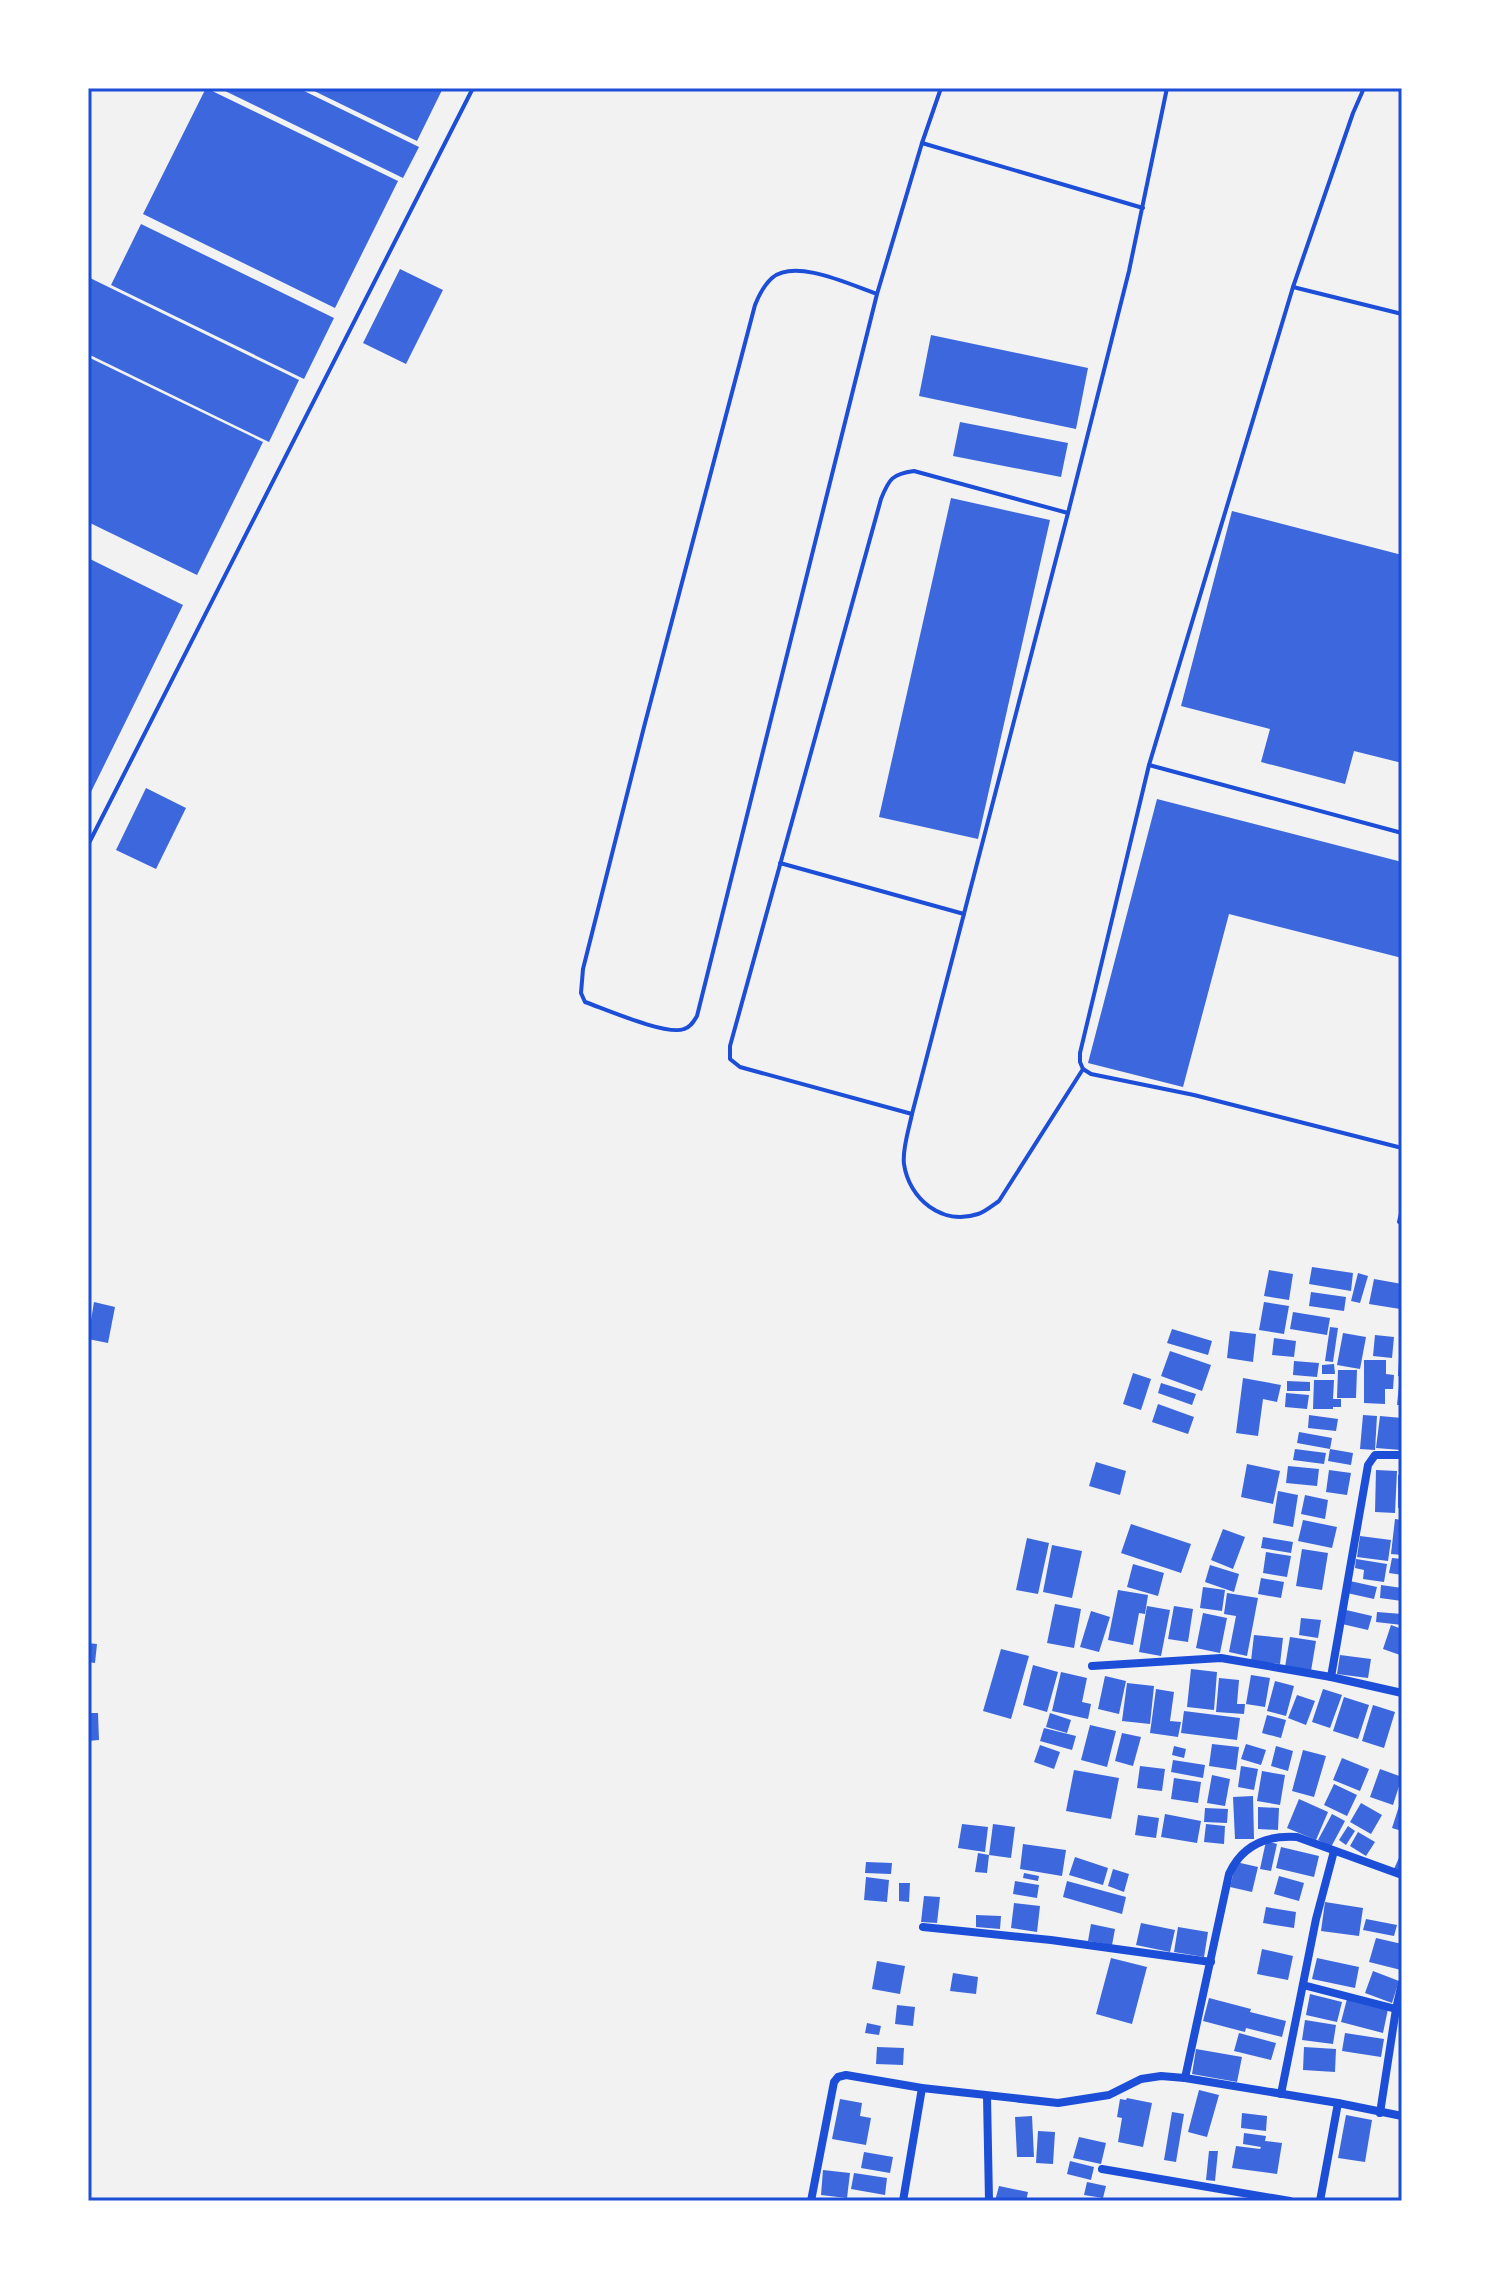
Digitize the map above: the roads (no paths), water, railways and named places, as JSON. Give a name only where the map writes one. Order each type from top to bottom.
[{"type":"street","points":[[1331,1677],[1368,1465],[1375,1455],[1402,1455]]},
{"type":"street","points":[[1092,1666],[1221,1658],[1402,1693]]},
{"type":"street","points":[[1185,2078],[1229,1874],[1235,1860],[1264,1839],[1297,1837],[1402,1875]]},
{"type":"street","points":[[1281,2094],[1316,1919],[1334,1851]]},
{"type":"street","points":[[923,1927],[1051,1940],[1211,1962]]},
{"type":"street","points":[[1380,2113],[1402,1983]]},
{"type":"street","points":[[1303,1985],[1396,2009]]},
{"type":"street","points":[[811,2201],[834,2082],[846,2075],[922,2088],[1058,2103],[1109,2095],[1141,2079],[1161,2076],[1402,2116]]},
{"type":"street","points":[[903,2201],[922,2088]]},
{"type":"street","points":[[987,2096],[989,2201]]},
{"type":"street","points":[[1320,2201],[1338,2103]]},
{"type":"street","points":[[1102,2169],[1290,2201]]},
{"type":"lane","points":[[88,845],[473,88]]},
{"type":"lane","points":[[877,294],[809,272],[793,270],[775,275],[763,288],[755,305],[587,954],[580,983],[585,1002],[674,1031],[693,1024],[697,1016],[877,294],[941,88]]},
{"type":"lane","points":[[1083,1069],[999,1201],[978,1214],[954,1217],[933,1210],[918,1198],[909,1185],[903,1161],[912,1114],[1068,513],[1143,208],[1167,88]]},
{"type":"lane","points":[[1364,88],[1293,287],[1149,765],[1080,1062],[1083,1069],[1091,1074],[1194,1095],[1402,1148]]},
{"type":"lane","points":[[922,143],[1143,208]]},
{"type":"lane","points":[[1293,287],[1402,314]]},
{"type":"lane","points":[[912,1114],[740,1067],[730,1059],[730,1046],[887,482],[897,473],[914,471],[1068,513]]},
{"type":"lane","points":[[1149,765],[1402,833]]},
{"type":"lane","points":[[780,863],[964,914]]},
{"type":"lane","points":[[1399,1222],[1402,1209]]}]
